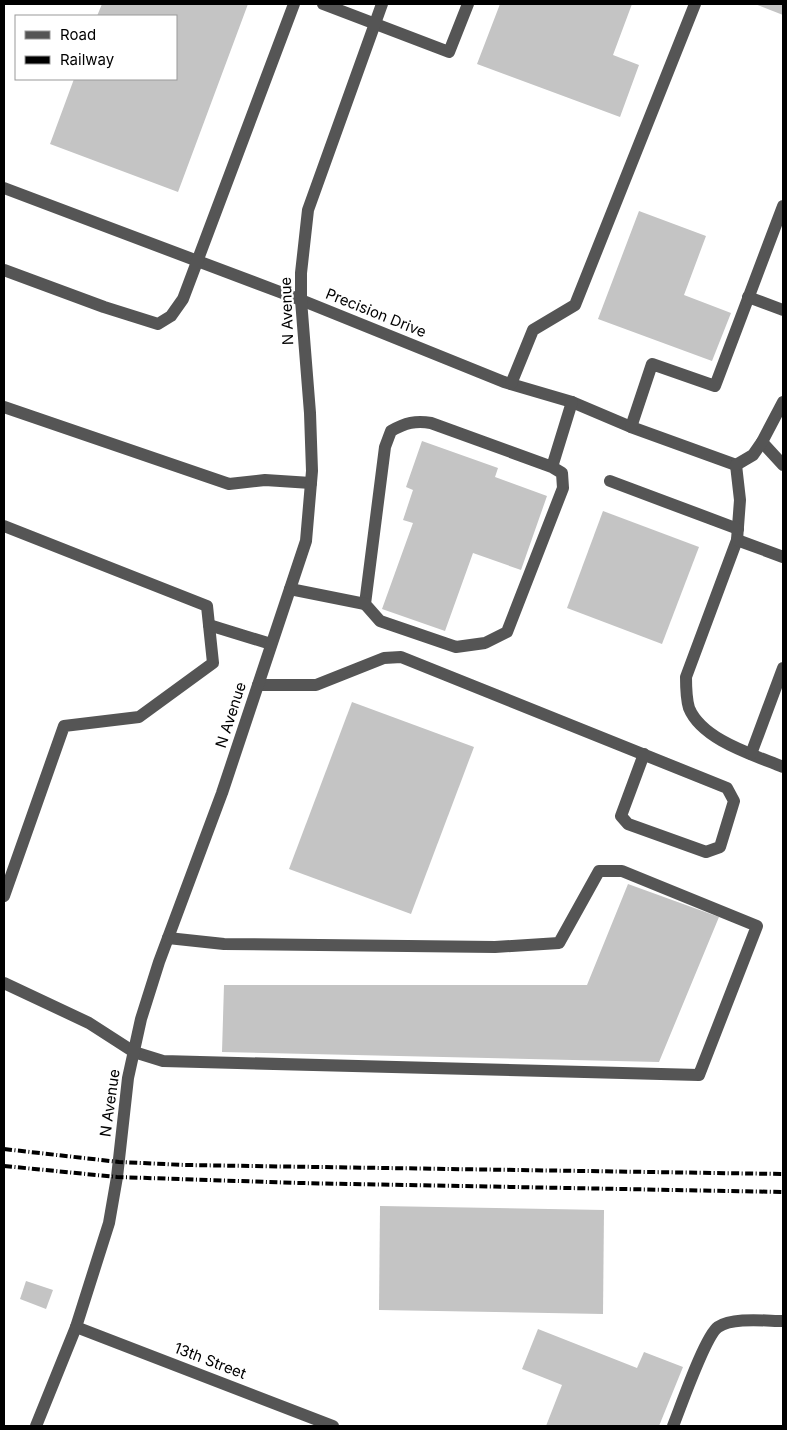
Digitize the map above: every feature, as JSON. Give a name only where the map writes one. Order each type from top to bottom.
[{"type":"street","points":[[4,270],[104,307],[158,324],[171,316],[183,299],[294,4]]},
{"type":"street","points":[[323,4],[449,52],[468,4]]},
{"type":"street","name":"N Avenue","points":[[36,1426],[76,1327],[109,1223],[119,1162],[128,1078],[142,1019],[168,938],[222,793],[306,540],[311,483],[310,413],[301,300],[308,210],[382,4]]},
{"type":"street","points":[[511,384],[533,330],[575,305],[695,4]]},
{"type":"street","name":"Precision Drive","points":[[4,188],[301,300],[511,384],[572,402],[631,427],[736,465]]},
{"type":"street","points":[[631,427],[652,364],[715,386],[783,206]]},
{"type":"street","points":[[748,297],[783,310]]},
{"type":"street","points":[[552,467],[572,402]]},
{"type":"street","points":[[783,402],[753,455],[736,465],[740,500],[738,534],[686,677],[686,694],[690,709],[703,728],[735,748],[783,767]]},
{"type":"street","points":[[4,407],[229,484],[265,480],[311,483]]},
{"type":"street","points":[[290,589],[365,604],[380,621],[456,648],[485,644],[506,632],[563,488],[562,473],[552,467],[431,423],[411,422],[391,431],[385,447],[365,604]]},
{"type":"street","points":[[762,442],[783,465]]},
{"type":"street","points":[[610,481],[738,534],[783,557]]},
{"type":"street","points":[[4,526],[207,606],[212,663],[139,717],[64,726],[4,896]]},
{"type":"street","points":[[209,625],[271,644]]},
{"type":"street","points":[[258,685],[316,685],[384,658],[401,657],[644,754],[727,788],[734,801],[720,847],[706,852],[628,824],[621,816],[644,754]]},
{"type":"street","points":[[751,754],[783,668]]},
{"type":"street","points":[[4,983],[89,1023],[134,1052],[162,1061],[699,1075],[757,926],[622,872],[599,872],[559,943],[496,946],[224,944],[168,938]]},
{"type":"street","points":[[673,1426],[697,1364],[707,1342],[717,1328],[735,1322],[783,1321]]},
{"type":"street","name":"13th Street","points":[[76,1327],[333,1426]]},
{"type":"building","points":[[102,4],[248,4],[178,192],[50,144],[74,80],[178,80],[178,15],[97,15]]},
{"type":"building","points":[[500,4],[632,4],[613,55],[639,65],[620,117],[477,64]]},
{"type":"building","points":[[755,4],[783,4],[783,15]]},
{"type":"building","points":[[639,211],[706,236],[684,295],[731,313],[712,361],[598,319]]},
{"type":"building","points":[[422,441],[498,468],[495,477],[547,496],[521,570],[473,553],[445,631],[382,609],[413,523],[403,520],[413,490],[406,487]]},
{"type":"building","points":[[603,511],[699,547],[662,644],[567,608]]},
{"type":"building","points":[[352,702],[474,747],[411,914],[289,869]]},
{"type":"building","points":[[628,884],[719,917],[659,1062],[222,1052],[224,985],[587,985]]},
{"type":"building","points":[[380,1206],[604,1210],[603,1314],[379,1310]]},
{"type":"building","points":[[26,1281],[53,1290],[46,1309],[20,1299]]},
{"type":"building","points":[[538,1329],[637,1368],[644,1352],[683,1367],[659,1426],[546,1426],[562,1385],[522,1369]]},
{"type":"railway","points":[[4,1149],[119,1162],[185,1165],[783,1174]]},
{"type":"railway","points":[[4,1166],[117,1177],[299,1183],[783,1192]]}]
